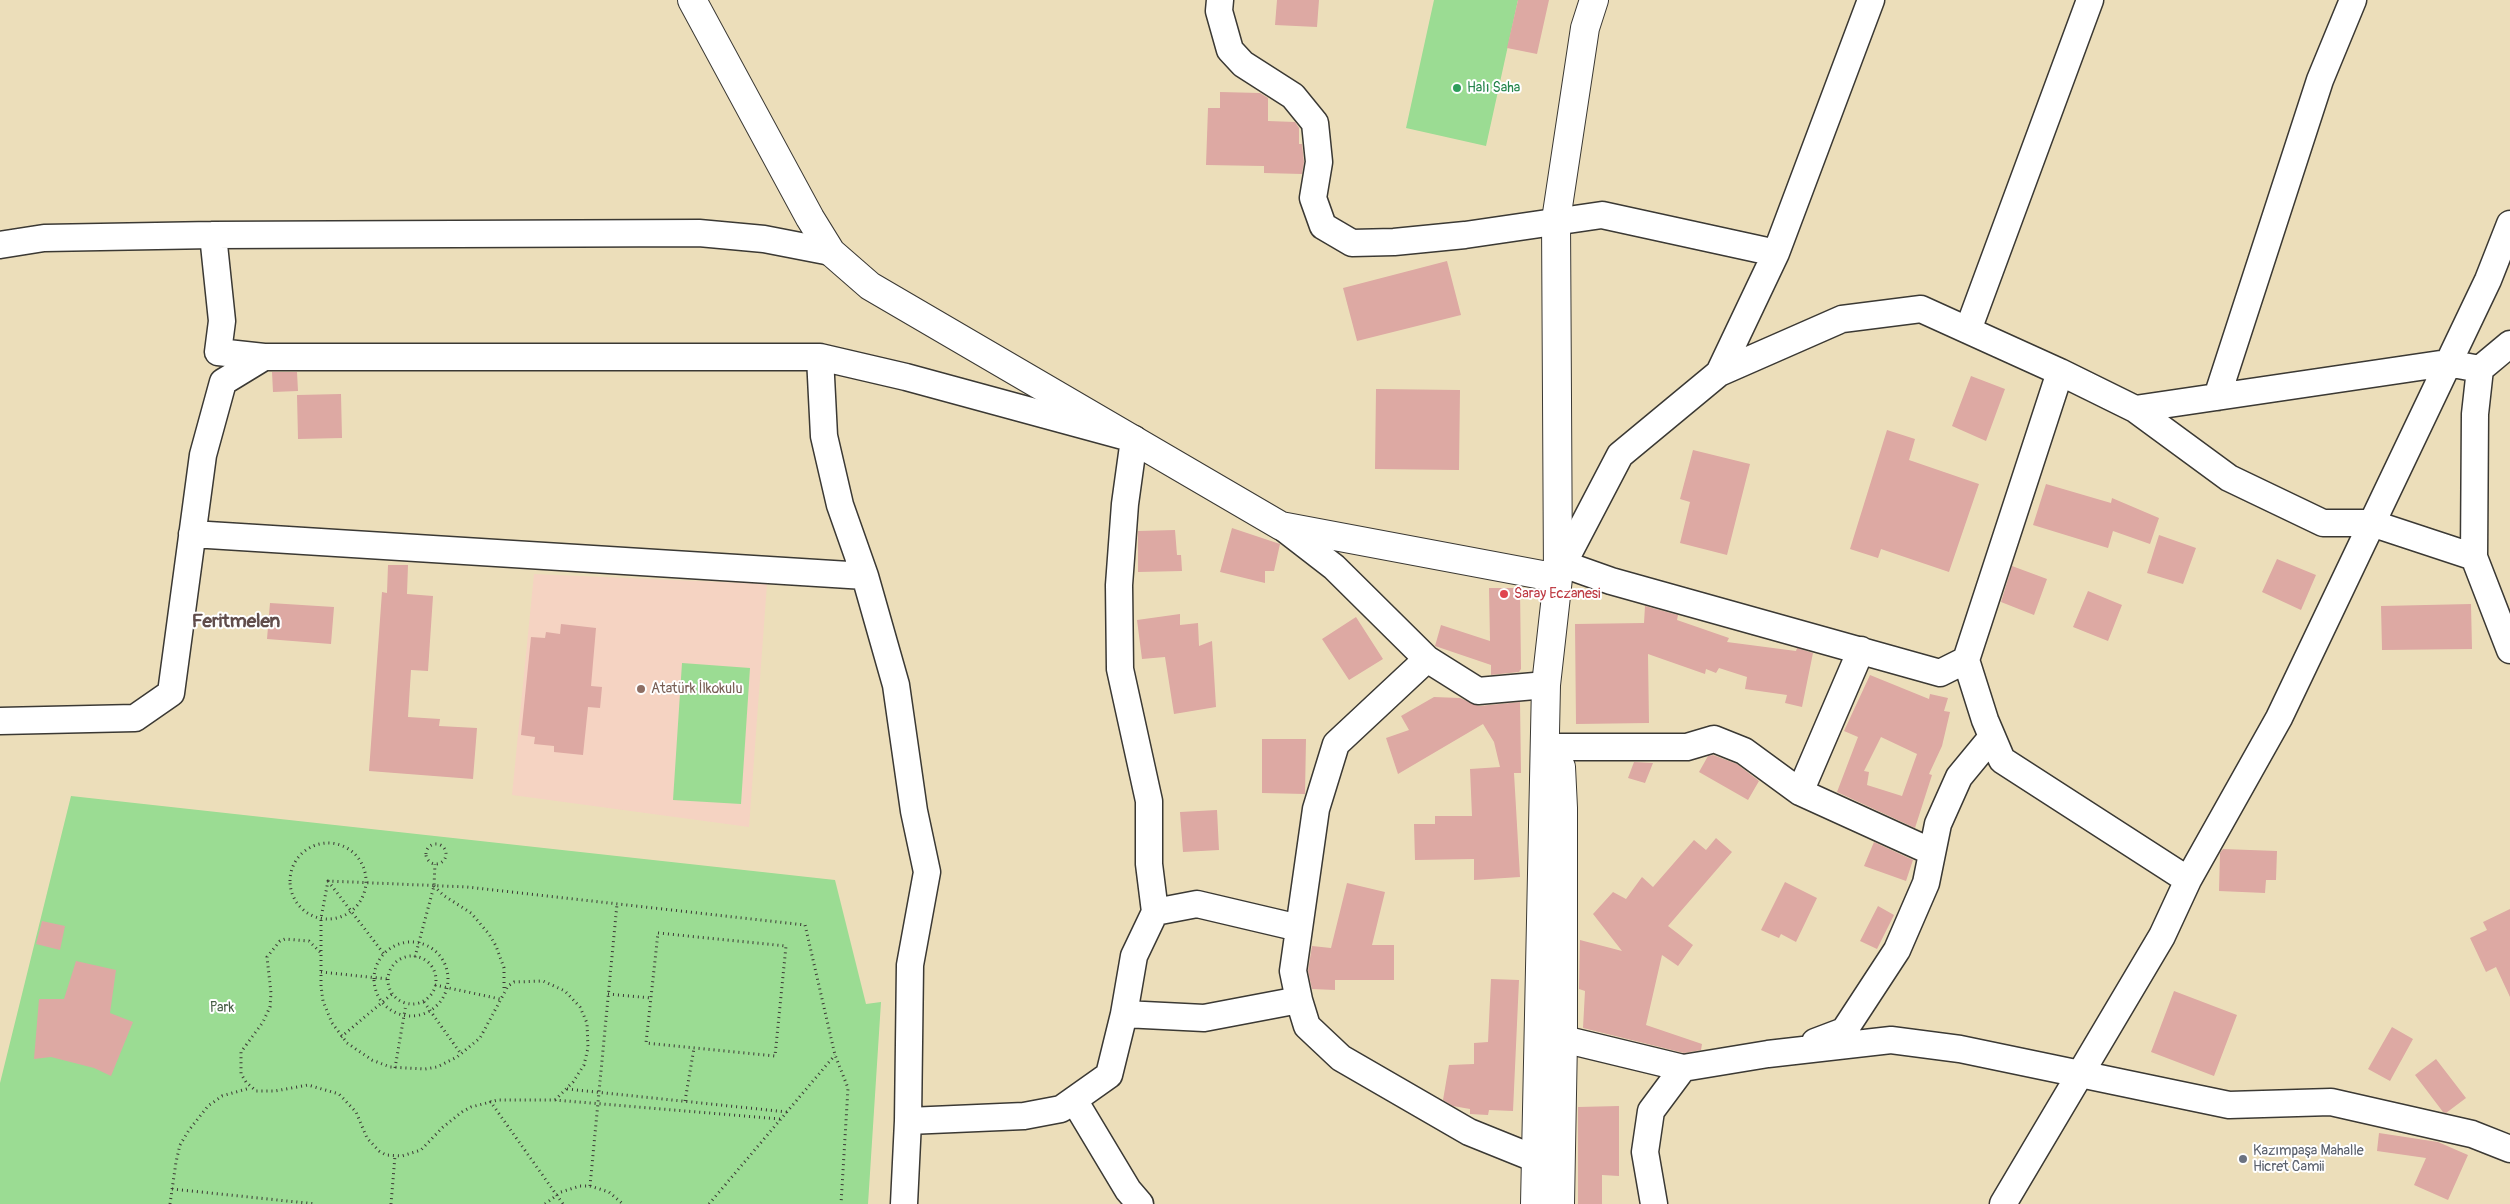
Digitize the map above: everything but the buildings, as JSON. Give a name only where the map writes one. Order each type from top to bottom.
[{"type":"street","points":[[692,0],[810,218],[831,252],[870,286],[1281,526],[1334,567],[1427,659],[1478,691],[1546,685]]},
{"type":"street","points":[[1220,0],[1219,11],[1230,50],[1243,64],[1292,96],[1315,124],[1319,162],[1313,198],[1323,226],[1352,243],[1394,242],[1465,235],[1556,220],[1602,215],[1776,253]]},
{"type":"street","points":[[1535,1204],[1546,685],[1560,571],[1556,220],[1585,28],[1594,0]]},
{"type":"street","points":[[1720,373],[1776,253],[1871,0]]},
{"type":"street","points":[[1968,330],[2090,0]]},
{"type":"street","points":[[2217,397],[2320,80],[2353,0]]},
{"type":"street","points":[[2004,1204],[2078,1074],[2162,936],[2188,880],[2279,718],[2488,280],[2510,224]]},
{"type":"street","points":[[0,235],[44,238],[213,235],[699,233],[764,238],[831,252]]},
{"type":"street","points":[[213,235],[222,320],[218,352],[264,357],[820,357],[915,380],[1134,439]]},
{"type":"street","points":[[0,245],[44,238]]},
{"type":"street","points":[[1560,571],[1620,455],[1720,373],[1842,319],[1921,309],[2060,372],[2135,410],[2228,478],[2323,523],[2372,523],[2474,557]]},
{"type":"street","points":[[2510,344],[2480,369],[2475,414],[2474,557],[2510,650]]},
{"type":"street","points":[[0,721],[135,718],[171,692],[203,455],[223,382],[264,357]]},
{"type":"street","points":[[820,357],[824,436],[840,505],[865,576],[896,685],[914,810],[927,872],[910,964],[908,1121],[904,1204]]},
{"type":"street","points":[[2135,410],[2447,363],[2480,369]]},
{"type":"street","points":[[2060,372],[1966,660],[1985,720],[2002,760],[2188,880]]},
{"type":"street","points":[[908,1121],[1024,1116],[1061,1109],[1109,1075],[1124,1014],[1134,956],[1155,912],[1149,864],[1149,801],[1120,669],[1119,585],[1125,504],[1134,439]]},
{"type":"street","points":[[1281,526],[1611,580],[1940,672],[1966,660]]},
{"type":"street","points":[[192,534],[865,576]]},
{"type":"street","points":[[1800,792],[1861,650]]},
{"type":"street","points":[[1427,659],[1336,744],[1316,809],[1293,971],[1299,1000],[1306,1026],[1342,1058],[1469,1132],[1536,1159]]},
{"type":"street","points":[[1546,685],[1559,746],[1563,808],[1563,1039],[1560,1204]]},
{"type":"street","points":[[1792,1051],[1844,1031],[1896,950],[1926,883],[1938,824],[1959,776],[1992,737]]},
{"type":"street","points":[[1559,746],[1687,747],[1714,739],[1744,751],[1800,792],[1932,852]]},
{"type":"street","points":[[1155,912],[1197,904],[1299,928]]},
{"type":"street","points":[[1124,1014],[1204,1018],[1299,1000]]},
{"type":"street","points":[[1563,1039],[1683,1068],[1792,1051],[1891,1040],[1960,1049],[2228,1105],[2331,1102],[2472,1134],[2510,1149]]},
{"type":"street","points":[[1654,1204],[1645,1152],[1651,1111],[1683,1068]]},
{"type":"street","points":[[1074,1100],[1128,1190],[1140,1204]]},
{"type":"path","points":[[323,843],[335,843],[346,847],[356,855],[362,865],[365,882],[361,899],[350,911],[333,919],[320,918],[300,907],[293,897],[290,874],[302,853],[312,846],[323,843]]},
{"type":"path","points":[[438,844],[444,846],[446,858],[441,863],[435,864],[429,861],[426,856],[427,849],[431,845],[438,844]]},
{"type":"path","points":[[415,956],[434,886],[435,864]]},
{"type":"path","points":[[328,881],[467,887],[805,925],[835,1055],[848,1088],[841,1204]]},
{"type":"path","points":[[328,881],[384,954]]},
{"type":"path","points":[[328,881],[320,918],[323,1000],[332,1023],[341,1037],[359,1054],[396,1068],[425,1069],[437,1067],[461,1054],[480,1038],[490,1024],[504,992],[514,982],[543,981],[565,991],[580,1007],[587,1023],[587,1058],[581,1070],[555,1100]]},
{"type":"path","points":[[434,886],[443,895],[471,913],[489,934],[496,946],[504,968],[504,992]]},
{"type":"path","points":[[590,1186],[617,904]]},
{"type":"path","points":[[658,933],[786,946],[775,1056],[646,1043],[651,998],[658,933]]},
{"type":"path","points":[[320,953],[309,941],[285,939],[268,957],[271,993],[270,1008],[264,1022],[244,1045],[240,1059],[241,1074],[251,1088],[256,1090],[268,1091],[308,1085],[339,1094],[356,1112],[368,1138],[374,1146],[386,1155],[411,1154],[421,1150],[453,1119],[472,1107],[490,1101],[555,1100],[780,1119]]},
{"type":"path","points":[[418,943],[429,946],[442,960],[447,969],[447,988],[438,1004],[431,1011],[422,1015],[404,1016],[393,1012],[383,1003],[376,990],[374,978],[379,962],[384,954],[401,944],[418,943]]},
{"type":"path","points":[[415,956],[428,963],[434,970],[435,985],[430,996],[424,1002],[406,1004],[392,994],[388,979],[390,969],[396,962],[404,957],[415,956]]},
{"type":"path","points":[[321,972],[388,979]]},
{"type":"path","points":[[435,985],[500,999]]},
{"type":"path","points":[[341,1037],[392,994]]},
{"type":"path","points":[[608,994],[651,998]]},
{"type":"path","points":[[424,1002],[461,1054]]},
{"type":"path","points":[[396,1068],[406,1004]]},
{"type":"path","points":[[685,1101],[694,1048]]},
{"type":"path","points":[[709,1204],[835,1055]]},
{"type":"path","points":[[170,1204],[180,1145],[199,1116],[222,1096],[251,1088]]},
{"type":"path","points":[[566,1089],[786,1112]]},
{"type":"path","points":[[490,1101],[563,1204]]},
{"type":"path","points":[[391,1204],[395,1156]]},
{"type":"path","points":[[545,1204],[556,1194],[570,1188],[590,1186],[609,1192],[622,1204]]},
{"type":"path","points":[[172,1190],[316,1204]]},
{"type":"shaded area","name":"Atatürk İlkokulu","points":[[534,574],[767,584],[749,827],[512,795]]},
{"type":"green space","name":"Halı Saha","points":[[1434,0],[1518,0],[1486,146],[1406,128]]},
{"type":"green space","points":[[682,663],[750,668],[741,804],[673,800]]},
{"type":"green space","name":"Park","points":[[71,796],[835,880],[866,1004],[881,1002],[868,1204],[0,1204],[0,1083]]},
{"type":"place","name":"Halı Saha","points":[[1457,88]]},
{"type":"place","name":"Saray Eczanesi","points":[[1504,594]]},
{"type":"place","name":"Atatürk İlkokulu","points":[[641,689]]},
{"type":"place","name":"Kazımpaşa Mahalle Hicret Camii","points":[[2243,1159]]},
{"type":"district","name":"Feritmelen","points":[[236,622]]}]
